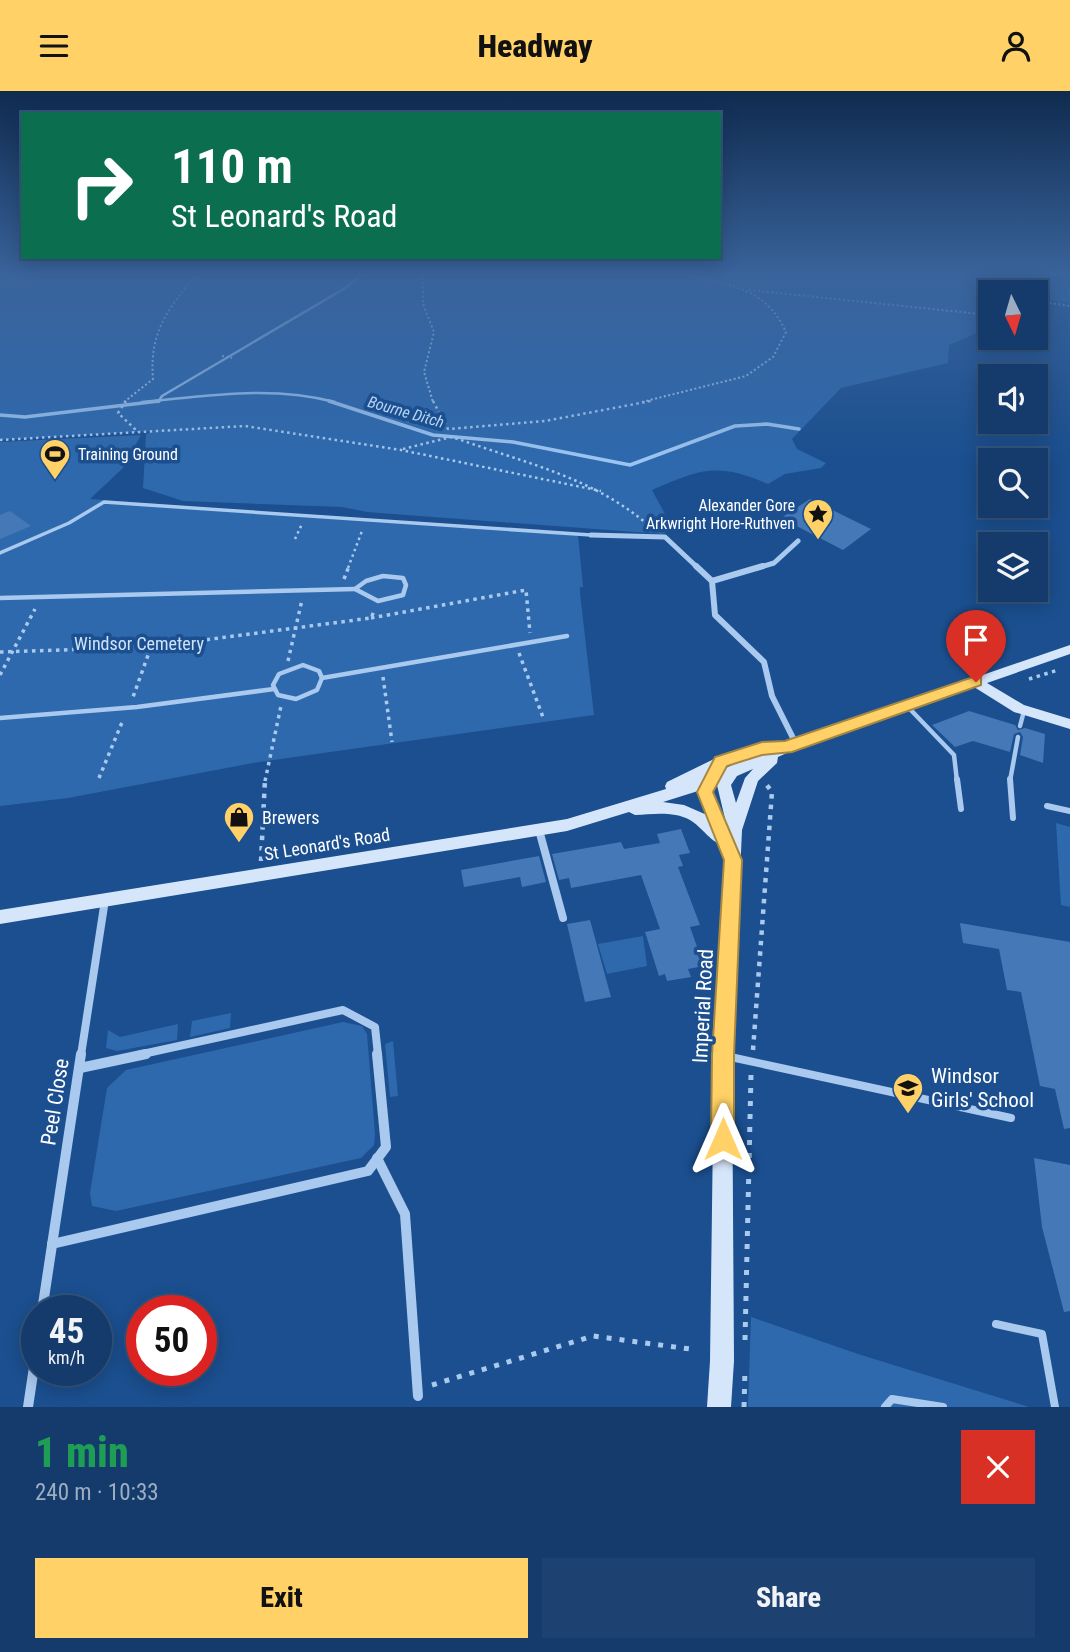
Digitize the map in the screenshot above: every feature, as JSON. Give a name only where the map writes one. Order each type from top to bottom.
[{"type":"main road","name":"St Leonard's Road","points":[[657,797],[672,786],[1070,649]]},
{"type":"main road","points":[[976,682],[1024,711],[1070,724]]},
{"type":"main road","points":[[729,835],[756,773],[791,746]]},
{"type":"main road","points":[[710,782],[726,768]]},
{"type":"main road","name":"Imperial Road","points":[[719,1407],[722,1361],[723,1055],[733,860],[724,785],[726,768]]},
{"type":"main road","name":"St Leonard's Road","points":[[0,917],[567,825],[710,782]]},
{"type":"main road","name":"Imperial Road","points":[[710,782],[705,792],[729,835]]},
{"type":"main road","name":"Imperial Road","points":[[613,811],[677,808],[693,812],[729,835]]},
{"type":"street","points":[[591,535],[665,537],[712,581],[715,615],[764,663],[772,696],[791,746]]},
{"type":"street","points":[[712,581],[774,563],[798,541]]},
{"type":"street","points":[[538,830],[563,918]]},
{"type":"street","name":"Peel Close","points":[[44,1295],[105,900]]},
{"type":"street","points":[[52,1244],[368,1171],[386,1147],[375,1027],[343,1010],[80,1068]]},
{"type":"street","points":[[377,1158],[405,1215],[417,1393]]},
{"type":"street","points":[[28,1407],[31,1386]]},
{"type":"lane","points":[[0,553],[69,523],[104,502],[591,535]]},
{"type":"lane","points":[[0,598],[355,589],[376,576],[402,578],[406,585],[403,595],[392,601],[377,602],[365,598],[355,589]]},
{"type":"lane","points":[[322,678],[567,636]]},
{"type":"lane","points":[[274,689],[275,678],[286,669],[303,665],[313,667],[322,678]]},
{"type":"lane","points":[[0,718],[129,708],[274,689],[284,698],[310,695],[320,686],[322,678]]},
{"type":"lane","points":[[907,706],[954,755],[961,809]]},
{"type":"lane","points":[[1020,726],[1024,711]]},
{"type":"lane","points":[[1013,818],[1010,778],[1018,737]]},
{"type":"lane","points":[[1047,806],[1070,811]]},
{"type":"lane","points":[[723,1055],[1010,1118]]},
{"type":"lane","points":[[996,1324],[1042,1334],[1055,1407]]},
{"type":"lane","points":[[885,1407],[892,1399],[943,1407]]},
{"type":"path","points":[[138,431],[118,413],[123,403],[153,379],[149,356],[154,334]]},
{"type":"path","points":[[433,334],[424,372],[435,408],[451,437]]},
{"type":"path","points":[[448,429],[545,421],[670,397],[746,376],[773,357],[785,334]]},
{"type":"path","points":[[222,356],[232,358]]},
{"type":"path","points":[[0,440],[245,426],[401,450],[601,491]]},
{"type":"path","points":[[401,450],[451,437],[601,491],[665,537]]},
{"type":"path","points":[[336,590],[352,563],[354,546],[368,520]]},
{"type":"path","points":[[286,669],[304,590]]},
{"type":"path","points":[[0,652],[151,647],[371,618],[526,590],[531,642]]},
{"type":"path","points":[[0,675],[41,597]]},
{"type":"path","points":[[371,618],[377,602]]},
{"type":"path","points":[[516,645],[544,720]]},
{"type":"path","points":[[99,778],[151,647]]},
{"type":"path","points":[[382,668],[392,742]]},
{"type":"path","points":[[260,874],[265,781],[277,714],[284,698]]},
{"type":"path","points":[[745,1343],[752,1062],[772,792],[756,773]]},
{"type":"path","points":[[417,1393],[593,1336],[690,1349]]},
{"type":"path","points":[[744,1407],[745,1356]]},
{"type":"green space","points":[[0,334],[973,334],[949,345],[948,363],[841,388],[792,439],[797,449],[826,463],[821,468],[785,474],[768,484],[735,473],[709,471],[684,477],[652,490],[673,529],[662,534],[367,512],[342,507],[183,501],[143,488],[146,434],[154,431],[0,440]]},
{"type":"green space","name":"Windsor Cemetery","points":[[141,435],[123,468],[90,499],[578,535],[583,587],[580,587],[580,593],[594,715],[253,763],[68,798],[0,806],[0,442]]},
{"type":"green space","points":[[1056,823],[1070,827],[1070,907],[1061,905]]},
{"type":"green space","points":[[643,936],[647,966],[607,974],[598,944]]},
{"type":"green space","points":[[231,1013],[230,1028],[190,1037],[192,1021]]},
{"type":"green space","points":[[343,1022],[362,1026],[367,1034],[375,1134],[374,1145],[361,1158],[116,1211],[92,1206],[90,1193],[107,1088],[126,1070]]},
{"type":"green space","points":[[178,1024],[177,1040],[117,1051],[106,1048],[108,1030],[120,1037]]},
{"type":"green space","points":[[393,1041],[398,1096],[390,1097],[385,1044]]},
{"type":"green space","points":[[751,1317],[858,1354],[1029,1407],[748,1407]]},
{"type":"building","points":[[810,499],[871,529],[843,550],[781,518]]},
{"type":"building","points":[[10,511],[31,526],[0,539],[0,515]]},
{"type":"building","points":[[969,711],[1015,725],[1018,730],[1025,728],[1045,734],[1043,763],[1020,755],[1023,737],[1020,732],[1014,734],[1010,752],[973,741],[955,747],[932,725]]},
{"type":"building","points":[[681,829],[690,853],[679,855],[683,866],[678,867],[700,925],[690,927],[704,966],[688,969],[691,977],[667,981],[665,974],[659,976],[645,932],[660,929],[641,875],[571,888],[569,878],[559,880],[552,854],[621,842],[624,849],[660,843],[657,834]]},
{"type":"building","points":[[539,856],[546,882],[522,887],[520,877],[464,887],[461,870]]},
{"type":"building","points":[[590,920],[611,997],[585,1002],[567,924]]},
{"type":"building","name":"Windsor Girls' School","points":[[960,923],[1070,942],[1070,1128],[1064,1129],[1055,1089],[1040,1086],[1021,992],[1007,990],[999,949],[963,943]]},
{"type":"building","name":"Windsor Girls' School","points":[[1034,1158],[1070,1165],[1070,1311],[1064,1312],[1042,1227]]},
{"type":"waterway","points":[[159,400],[162,396],[267,334]]},
{"type":"waterway","name":"Bourne Ditch","points":[[159,400],[263,393],[335,402]]},
{"type":"waterway","name":"Bourne Ditch","points":[[142,402],[159,400]]},
{"type":"waterway","name":"Bourne Ditch","points":[[0,415],[25,417],[159,401]]},
{"type":"waterway","name":"Bourne Ditch","points":[[329,401],[433,435],[513,442],[630,465],[735,426],[767,424],[799,429]]},
{"type":"place","name":"Training Ground","points":[[55,481]]},
{"type":"place","name":"Alexander Gore Arkwright Hore-Ruthven","points":[[818,541]]},
{"type":"place","name":"Brewers","points":[[239,844]]},
{"type":"place","name":"Windsor Girls' School","points":[[908,1115]]},
{"type":"route","points":[[723,1139],[723,1055],[733,860],[705,792],[721,762],[762,748],[786,747],[976,682]]}]
